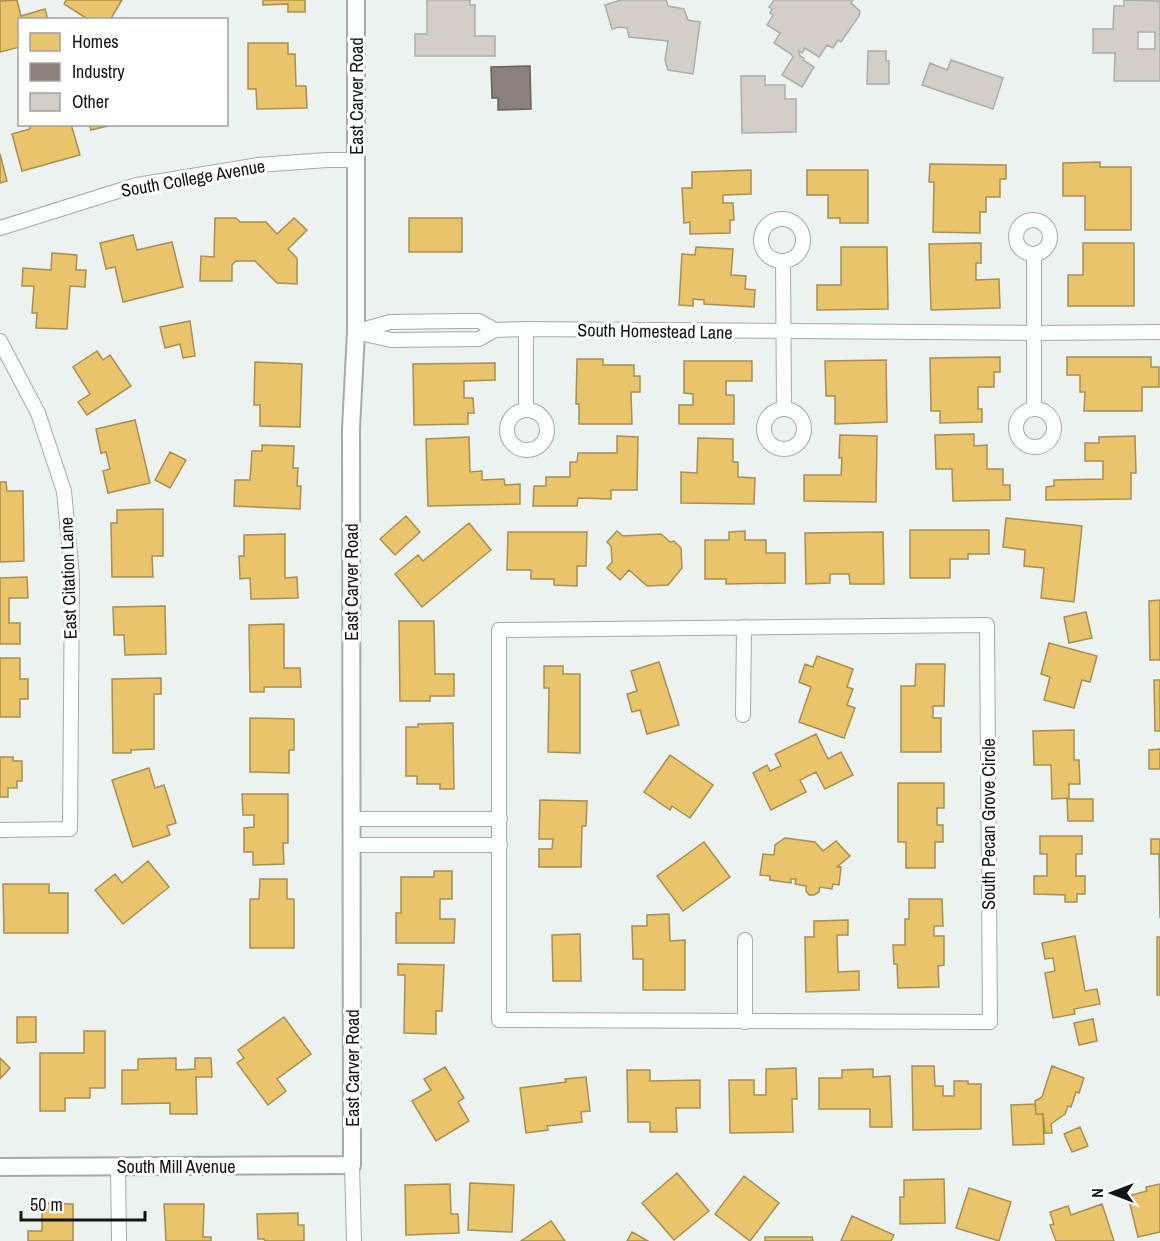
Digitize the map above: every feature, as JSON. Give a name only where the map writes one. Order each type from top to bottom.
[{"type":"street","name":"East Carver Road","points":[[352,1165],[351,428],[356,332],[356,0]]},
{"type":"street","name":"South College Avenue","points":[[0,228],[137,185],[258,165],[356,160]]},
{"type":"street","points":[[1034,255],[1034,409]]},
{"type":"street","points":[[783,261],[784,409]]},
{"type":"street","name":"South Homestead Lane","points":[[356,332],[391,340],[479,339],[495,330],[526,329],[1160,332]]},
{"type":"street","points":[[526,329],[526,409]]},
{"type":"street","name":"East Citation Lane","points":[[0,341],[38,413],[64,491],[72,576],[70,829],[0,830]]},
{"type":"street","name":"South Pecan Grove Circle","points":[[987,625],[990,1022],[499,1020],[499,630],[744,627],[987,625]]},
{"type":"street","points":[[743,716],[744,627]]},
{"type":"street","points":[[351,819],[500,819]]},
{"type":"street","points":[[424,819],[424,845]]},
{"type":"street","points":[[351,845],[500,845]]},
{"type":"street","points":[[745,940],[745,1022]]},
{"type":"street","points":[[352,1165],[354,1241]]},
{"type":"street","name":"South Mill Avenue","points":[[0,1167],[352,1165]]},
{"type":"street","points":[[118,1166],[119,1241]]},
{"type":"building: Homes","points":[[17,0],[21,16],[45,9],[47,18],[18,18],[18,48],[0,52],[0,1]]},
{"type":"building: Homes","points":[[66,0],[122,0],[111,18],[86,18],[64,4]]},
{"type":"building: Homes","points":[[263,0],[305,0],[305,12],[288,12],[288,4],[263,5]]},
{"type":"building: Homes","points":[[248,43],[288,43],[288,54],[295,54],[296,86],[306,86],[307,108],[257,109],[256,89],[248,89]]},
{"type":"building: Homes","points":[[29,126],[72,126],[80,155],[22,171],[12,134],[30,129]]},
{"type":"building: Homes","points":[[90,126],[108,126],[91,130]]},
{"type":"building: Homes","points":[[0,154],[7,181],[0,183]]},
{"type":"building: Homes","points":[[1100,162],[1100,167],[1131,167],[1131,230],[1085,230],[1085,196],[1063,196],[1063,163]]},
{"type":"building: Homes","points":[[930,164],[1006,165],[1006,179],[1000,179],[1000,197],[986,197],[986,212],[980,212],[980,233],[933,232],[934,182],[929,182]]},
{"type":"building: Homes","points":[[751,170],[751,194],[723,195],[723,203],[733,203],[734,220],[730,220],[730,233],[690,234],[690,222],[684,223],[682,188],[692,188],[692,172]]},
{"type":"building: Homes","points":[[807,170],[868,170],[868,223],[840,223],[840,218],[828,218],[828,195],[807,195]]},
{"type":"building: Homes","points":[[215,218],[236,218],[240,222],[266,222],[277,234],[294,218],[307,230],[288,249],[297,258],[297,284],[277,283],[255,261],[236,261],[232,265],[232,281],[200,281],[201,256],[214,257]]},
{"type":"building: Homes","points":[[409,218],[462,218],[462,252],[409,252]]},
{"type":"building: Homes","points":[[133,235],[137,250],[172,242],[183,287],[123,302],[115,267],[106,269],[100,243]]},
{"type":"building: Homes","points":[[981,243],[981,263],[976,263],[976,280],[999,279],[1000,308],[931,310],[929,244]]},
{"type":"building: Homes","points":[[1083,243],[1134,243],[1134,306],[1068,306],[1068,275],[1083,275]]},
{"type":"building: Homes","points":[[696,247],[733,249],[731,275],[746,276],[745,289],[755,290],[754,307],[704,304],[704,300],[693,299],[693,306],[679,305],[682,254],[695,255]]},
{"type":"building: Homes","points":[[841,247],[887,247],[888,309],[817,310],[817,285],[841,285]]},
{"type":"building: Homes","points":[[52,253],[77,255],[76,270],[86,270],[85,287],[70,286],[67,329],[36,328],[37,313],[32,313],[34,286],[22,286],[23,268],[51,270]]},
{"type":"building: Homes","points":[[190,321],[195,356],[183,358],[180,344],[165,348],[160,327]]},
{"type":"building: Homes","points":[[97,351],[103,360],[110,355],[131,386],[87,415],[78,402],[90,394],[73,367]]},
{"type":"building: Homes","points":[[1000,357],[1000,372],[994,372],[994,387],[978,387],[978,409],[982,409],[982,422],[940,423],[940,411],[931,411],[930,358]]},
{"type":"building: Homes","points":[[1067,357],[1151,357],[1151,367],[1159,367],[1159,387],[1142,387],[1142,411],[1084,411],[1085,392],[1080,392],[1080,375],[1067,375]]},
{"type":"building: Homes","points":[[577,359],[603,359],[603,365],[634,365],[634,376],[640,376],[640,392],[631,392],[632,424],[579,424],[579,404],[576,404]]},
{"type":"building: Homes","points":[[886,360],[887,422],[835,424],[835,396],[826,396],[825,361]]},
{"type":"building: Homes","points":[[684,361],[752,361],[752,381],[726,381],[726,395],[734,395],[734,424],[679,424],[679,405],[693,405],[693,394],[684,393]]},
{"type":"building: Homes","points":[[255,362],[302,364],[300,427],[260,426],[260,405],[254,405]]},
{"type":"building: Homes","points":[[495,363],[495,380],[464,381],[464,398],[473,398],[474,413],[468,413],[468,424],[414,425],[413,364]]},
{"type":"building: Homes","points":[[135,420],[150,483],[108,493],[103,471],[110,469],[106,452],[101,453],[96,429]]},
{"type":"building: Homes","points":[[974,434],[974,446],[987,445],[987,469],[1003,469],[1003,485],[1010,485],[1010,500],[953,501],[952,469],[936,469],[935,435]]},
{"type":"building: Homes","points":[[840,435],[877,436],[876,502],[804,501],[804,475],[841,475]]},
{"type":"building: Homes","points":[[617,436],[638,437],[637,490],[611,490],[611,499],[578,498],[577,506],[533,506],[534,486],[546,486],[546,477],[570,477],[570,462],[577,462],[578,453],[617,453]]},
{"type":"building: Homes","points":[[1135,436],[1136,473],[1131,473],[1131,499],[1046,500],[1046,487],[1054,486],[1054,480],[1103,479],[1103,461],[1085,461],[1085,443],[1099,443],[1099,437]]},
{"type":"building: Homes","points":[[469,437],[470,472],[482,471],[482,480],[504,479],[505,485],[520,484],[520,504],[428,506],[426,439]]},
{"type":"building: Homes","points":[[698,438],[733,439],[733,462],[738,462],[738,477],[755,478],[754,504],[681,503],[681,472],[697,473]]},
{"type":"building: Homes","points":[[262,445],[294,446],[293,468],[298,468],[297,486],[301,486],[300,509],[234,506],[235,480],[250,480],[252,451],[262,451]]},
{"type":"building: Homes","points":[[170,452],[186,460],[170,488],[155,480]]},
{"type":"building: Homes","points":[[0,482],[6,482],[7,491],[23,491],[24,561],[0,562]]},
{"type":"building: Homes","points":[[163,509],[163,556],[152,556],[153,577],[112,577],[111,523],[117,523],[117,510]]},
{"type":"building: Homes","points":[[406,516],[420,532],[395,555],[380,539]]},
{"type":"building: Homes","points":[[1006,518],[1082,526],[1074,602],[1041,598],[1044,568],[1024,566],[1025,550],[1003,547]]},
{"type":"building: Homes","points":[[469,523],[491,550],[422,607],[395,574],[418,555],[423,561]]},
{"type":"building: Homes","points":[[910,530],[989,530],[989,554],[968,554],[968,559],[950,559],[950,578],[910,578]]},
{"type":"building: Homes","points":[[617,531],[623,536],[661,534],[670,542],[674,541],[681,548],[682,568],[668,585],[647,586],[629,570],[620,580],[607,568],[612,562],[611,546],[607,542]]},
{"type":"building: Homes","points":[[745,531],[745,540],[766,540],[766,553],[785,553],[785,583],[726,584],[726,579],[705,579],[705,540],[729,540],[729,532]]},
{"type":"building: Homes","points":[[508,532],[587,532],[586,566],[577,566],[577,586],[554,585],[554,579],[531,579],[531,570],[507,570]]},
{"type":"building: Homes","points":[[883,532],[884,584],[850,584],[849,574],[830,574],[830,583],[806,584],[805,533]]},
{"type":"building: Homes","points":[[285,534],[285,578],[297,577],[298,598],[251,599],[250,578],[240,579],[239,556],[244,556],[244,535]]},
{"type":"building: Homes","points":[[27,577],[28,598],[9,598],[9,623],[20,623],[20,644],[0,644],[0,578]]},
{"type":"building: Homes","points":[[1160,600],[1160,660],[1150,660],[1149,601]]},
{"type":"building: Homes","points":[[165,606],[166,654],[125,655],[124,635],[114,635],[113,607]]},
{"type":"building: Homes","points":[[1086,612],[1092,638],[1069,643],[1064,617]]},
{"type":"building: Homes","points":[[399,621],[434,621],[435,674],[454,674],[454,696],[430,696],[430,701],[400,701]]},
{"type":"building: Homes","points":[[284,624],[284,668],[300,668],[301,687],[264,687],[264,692],[250,692],[249,625]]},
{"type":"building: Homes","points":[[1049,643],[1097,656],[1090,682],[1082,680],[1074,708],[1044,700],[1050,677],[1041,674]]},
{"type":"building: Homes","points":[[817,656],[853,669],[847,687],[853,689],[847,705],[855,708],[844,738],[799,722],[811,687],[799,682],[805,664],[813,667]]},
{"type":"building: Homes","points":[[0,658],[20,658],[20,679],[28,679],[28,699],[20,699],[20,717],[0,717]]},
{"type":"building: Homes","points":[[659,662],[679,725],[647,734],[640,710],[632,712],[627,694],[637,691],[631,671]]},
{"type":"building: Homes","points":[[916,664],[945,664],[944,706],[933,706],[933,718],[941,718],[941,752],[901,752],[901,686],[915,686]]},
{"type":"building: Homes","points":[[544,666],[563,666],[563,674],[580,674],[580,753],[548,752],[549,688],[544,688]]},
{"type":"building: Homes","points":[[161,678],[161,694],[154,694],[154,749],[113,753],[112,679]]},
{"type":"building: Homes","points":[[1154,680],[1160,680],[1160,731],[1155,731]]},
{"type":"building: Homes","points":[[250,718],[294,719],[294,750],[289,750],[289,773],[250,772]]},
{"type":"building: Homes","points":[[453,723],[454,789],[440,789],[440,784],[417,784],[417,776],[406,776],[406,727],[418,727],[418,724]]},
{"type":"building: Homes","points":[[1074,730],[1074,760],[1079,760],[1080,784],[1069,784],[1069,798],[1052,799],[1051,765],[1034,765],[1033,731]]},
{"type":"building: Homes","points":[[816,734],[828,759],[841,752],[853,775],[825,789],[816,772],[800,780],[806,792],[771,810],[753,773],[767,765],[770,771],[781,766],[775,754]]},
{"type":"building: Homes","points":[[1160,749],[1160,769],[1149,769],[1149,750]]},
{"type":"building: Homes","points":[[670,755],[713,785],[690,818],[672,806],[670,810],[644,792]]},
{"type":"building: Homes","points":[[0,757],[13,757],[13,761],[22,761],[22,781],[17,781],[17,788],[8,788],[8,797],[0,797]]},
{"type":"building: Homes","points":[[149,768],[155,788],[164,785],[176,823],[167,826],[170,835],[133,847],[112,780]]},
{"type":"building: Homes","points":[[898,783],[944,783],[944,808],[937,808],[937,825],[943,825],[943,842],[935,842],[935,868],[906,868],[906,842],[898,842]]},
{"type":"building: Homes","points":[[242,794],[288,794],[288,843],[283,843],[284,864],[253,865],[253,852],[244,852],[244,828],[254,827],[254,815],[243,815]]},
{"type":"building: Homes","points":[[1067,799],[1093,799],[1093,821],[1068,821]]},
{"type":"building: Homes","points":[[540,800],[587,801],[586,826],[582,826],[581,867],[539,867],[539,849],[552,849],[553,839],[539,839]]},
{"type":"building: Homes","points":[[1040,836],[1082,836],[1082,854],[1076,854],[1076,876],[1085,876],[1085,894],[1077,894],[1077,902],[1065,902],[1065,895],[1034,894],[1034,876],[1047,876],[1047,854],[1040,854]]},
{"type":"building: Homes","points":[[785,838],[815,842],[823,851],[836,841],[850,856],[837,867],[841,867],[839,885],[833,884],[832,889],[820,887],[819,892],[809,895],[806,886],[795,884],[796,879],[791,879],[791,883],[770,880],[770,876],[760,875],[763,854],[774,855],[775,845]]},
{"type":"building: Homes","points":[[1151,839],[1160,839],[1160,918],[1159,854],[1151,854]]},
{"type":"building: Homes","points":[[704,842],[730,877],[683,911],[657,876]]},
{"type":"building: Homes","points":[[148,861],[169,887],[123,924],[95,890],[115,874],[122,883]]},
{"type":"building: Homes","points":[[434,871],[452,871],[452,899],[440,899],[440,919],[455,919],[454,943],[396,943],[396,913],[401,913],[401,877],[434,877]]},
{"type":"building: Homes","points":[[260,879],[287,879],[287,899],[294,899],[294,948],[250,948],[250,899],[259,899]]},
{"type":"building: Homes","points":[[3,884],[49,884],[49,893],[68,893],[68,933],[4,933]]},
{"type":"building: Homes","points":[[909,899],[942,899],[943,926],[934,926],[934,936],[944,936],[944,965],[938,966],[939,987],[898,988],[893,945],[905,945],[905,919],[909,919]]},
{"type":"building: Homes","points":[[669,914],[670,941],[685,940],[685,990],[643,990],[643,959],[633,959],[632,926],[647,926],[647,915]]},
{"type":"building: Homes","points":[[848,920],[848,935],[837,935],[838,972],[859,971],[859,990],[806,992],[805,937],[814,937],[814,921]]},
{"type":"building: Homes","points":[[580,934],[581,981],[553,981],[552,935]]},
{"type":"building: Homes","points":[[1075,936],[1085,991],[1097,989],[1100,1004],[1074,1009],[1075,1014],[1053,1018],[1045,973],[1055,971],[1053,958],[1045,959],[1042,943]]},
{"type":"building: Homes","points":[[1157,937],[1160,937],[1160,995],[1157,995]]},
{"type":"building: Homes","points":[[398,964],[444,965],[442,1011],[436,1011],[436,1034],[404,1033],[405,975],[398,975]]},
{"type":"building: Homes","points":[[17,1017],[36,1017],[36,1042],[17,1043]]},
{"type":"building: Homes","points":[[284,1017],[311,1054],[277,1079],[286,1091],[268,1105],[237,1063],[244,1058],[238,1050]]},
{"type":"building: Homes","points":[[1093,1019],[1097,1041],[1079,1045],[1074,1023]]},
{"type":"building: Homes","points":[[84,1031],[105,1031],[105,1088],[90,1088],[90,1098],[65,1098],[65,1111],[40,1111],[40,1053],[84,1053]]},
{"type":"building: Homes","points":[[0,1058],[10,1068],[0,1079]]},
{"type":"building: Homes","points":[[176,1058],[176,1070],[195,1069],[195,1058],[211,1058],[212,1077],[196,1077],[197,1114],[170,1114],[170,1103],[122,1104],[122,1070],[138,1070],[138,1059]]},
{"type":"building: Homes","points":[[912,1066],[934,1066],[935,1086],[943,1086],[943,1096],[954,1096],[954,1081],[981,1084],[981,1129],[913,1130]]},
{"type":"building: Homes","points":[[1052,1066],[1084,1078],[1071,1107],[1068,1106],[1065,1114],[1051,1124],[1052,1133],[1045,1133],[1043,1114],[1036,1114],[1035,1101],[1042,1097]]},
{"type":"building: Homes","points":[[445,1067],[464,1098],[458,1102],[469,1121],[436,1141],[412,1101],[431,1090],[424,1079]]},
{"type":"building: Homes","points":[[796,1068],[797,1099],[792,1099],[793,1132],[730,1133],[729,1080],[754,1080],[754,1095],[766,1095],[766,1069]]},
{"type":"building: Homes","points":[[873,1069],[873,1077],[890,1076],[892,1127],[870,1127],[870,1109],[819,1109],[819,1078],[842,1078],[842,1070]]},
{"type":"building: Homes","points":[[627,1070],[650,1070],[650,1081],[700,1080],[700,1108],[676,1108],[677,1132],[650,1132],[650,1122],[628,1122]]},
{"type":"building: Homes","points":[[586,1077],[590,1111],[581,1112],[582,1122],[547,1126],[548,1130],[526,1133],[520,1088]]},
{"type":"building: Homes","points":[[1035,1104],[1036,1114],[1043,1114],[1044,1144],[1013,1145],[1011,1105]]},
{"type":"building: Homes","points":[[1080,1127],[1088,1146],[1072,1152],[1064,1134]]},
{"type":"building: Homes","points":[[677,1173],[709,1211],[674,1240],[642,1203]]},
{"type":"building: Homes","points":[[744,1176],[779,1203],[750,1241],[715,1214]]},
{"type":"building: Homes","points":[[944,1179],[945,1223],[900,1224],[900,1197],[904,1197],[904,1180]]},
{"type":"building: Homes","points":[[470,1183],[514,1185],[512,1232],[468,1230]]},
{"type":"building: Homes","points":[[450,1184],[451,1214],[458,1214],[459,1233],[406,1235],[405,1185]]},
{"type":"building: Homes","points":[[1160,1184],[1160,1232],[1138,1237],[1128,1196],[1147,1191],[1146,1187]]},
{"type":"building: Homes","points":[[969,1188],[1011,1202],[999,1241],[956,1228]]},
{"type":"building: Homes","points":[[42,1203],[73,1204],[73,1241],[28,1241],[28,1231],[42,1231]]},
{"type":"building: Homes","points":[[164,1204],[204,1204],[203,1237],[211,1237],[211,1241],[166,1241]]},
{"type":"building: Homes","points":[[1102,1204],[1114,1241],[1056,1241],[1050,1225],[1054,1224],[1050,1212],[1068,1206],[1071,1215]]},
{"type":"building: Homes","points":[[298,1213],[298,1225],[304,1225],[304,1241],[258,1239],[257,1214]]},
{"type":"building: Homes","points":[[852,1216],[894,1235],[891,1241],[841,1241]]},
{"type":"building: Homes","points":[[551,1221],[565,1241],[521,1241]]},
{"type":"building: Homes","points":[[632,1232],[648,1241],[627,1241]]},
{"type":"building: Homes","points":[[765,1237],[812,1237],[813,1241],[765,1241]]},
{"type":"building: Industry","points":[[530,66],[531,109],[498,110],[498,98],[492,98],[491,67]]},
{"type":"building: Other","points":[[427,0],[470,0],[470,5],[475,5],[475,36],[495,36],[495,56],[415,56],[415,34],[427,34]]},
{"type":"building: Other","points":[[621,0],[666,0],[668,6],[684,9],[688,20],[700,22],[693,74],[668,70],[665,60],[668,41],[629,37],[627,28],[612,29],[605,5]]},
{"type":"building: Other","points":[[774,0],[853,0],[851,3],[860,11],[841,42],[838,40],[833,48],[827,45],[819,57],[805,48],[802,53],[799,51],[803,60],[814,67],[802,87],[782,75],[793,57],[774,43],[780,33],[767,25],[773,15],[769,7]]},
{"type":"building: Other","points":[[1124,0],[1160,1],[1160,81],[1114,81],[1115,53],[1093,53],[1093,29],[1113,29],[1114,6],[1124,6]],"holes":[[[1138,32],[1155,32],[1155,49],[1138,49]]]},
{"type":"building: Other","points":[[868,51],[886,51],[886,61],[889,61],[889,84],[867,84]]},
{"type":"building: Other","points":[[951,60],[1003,78],[993,109],[922,85],[930,63],[947,70]]},
{"type":"building: Other","points":[[741,76],[765,76],[765,85],[785,85],[785,99],[796,99],[796,132],[742,133]]}]
